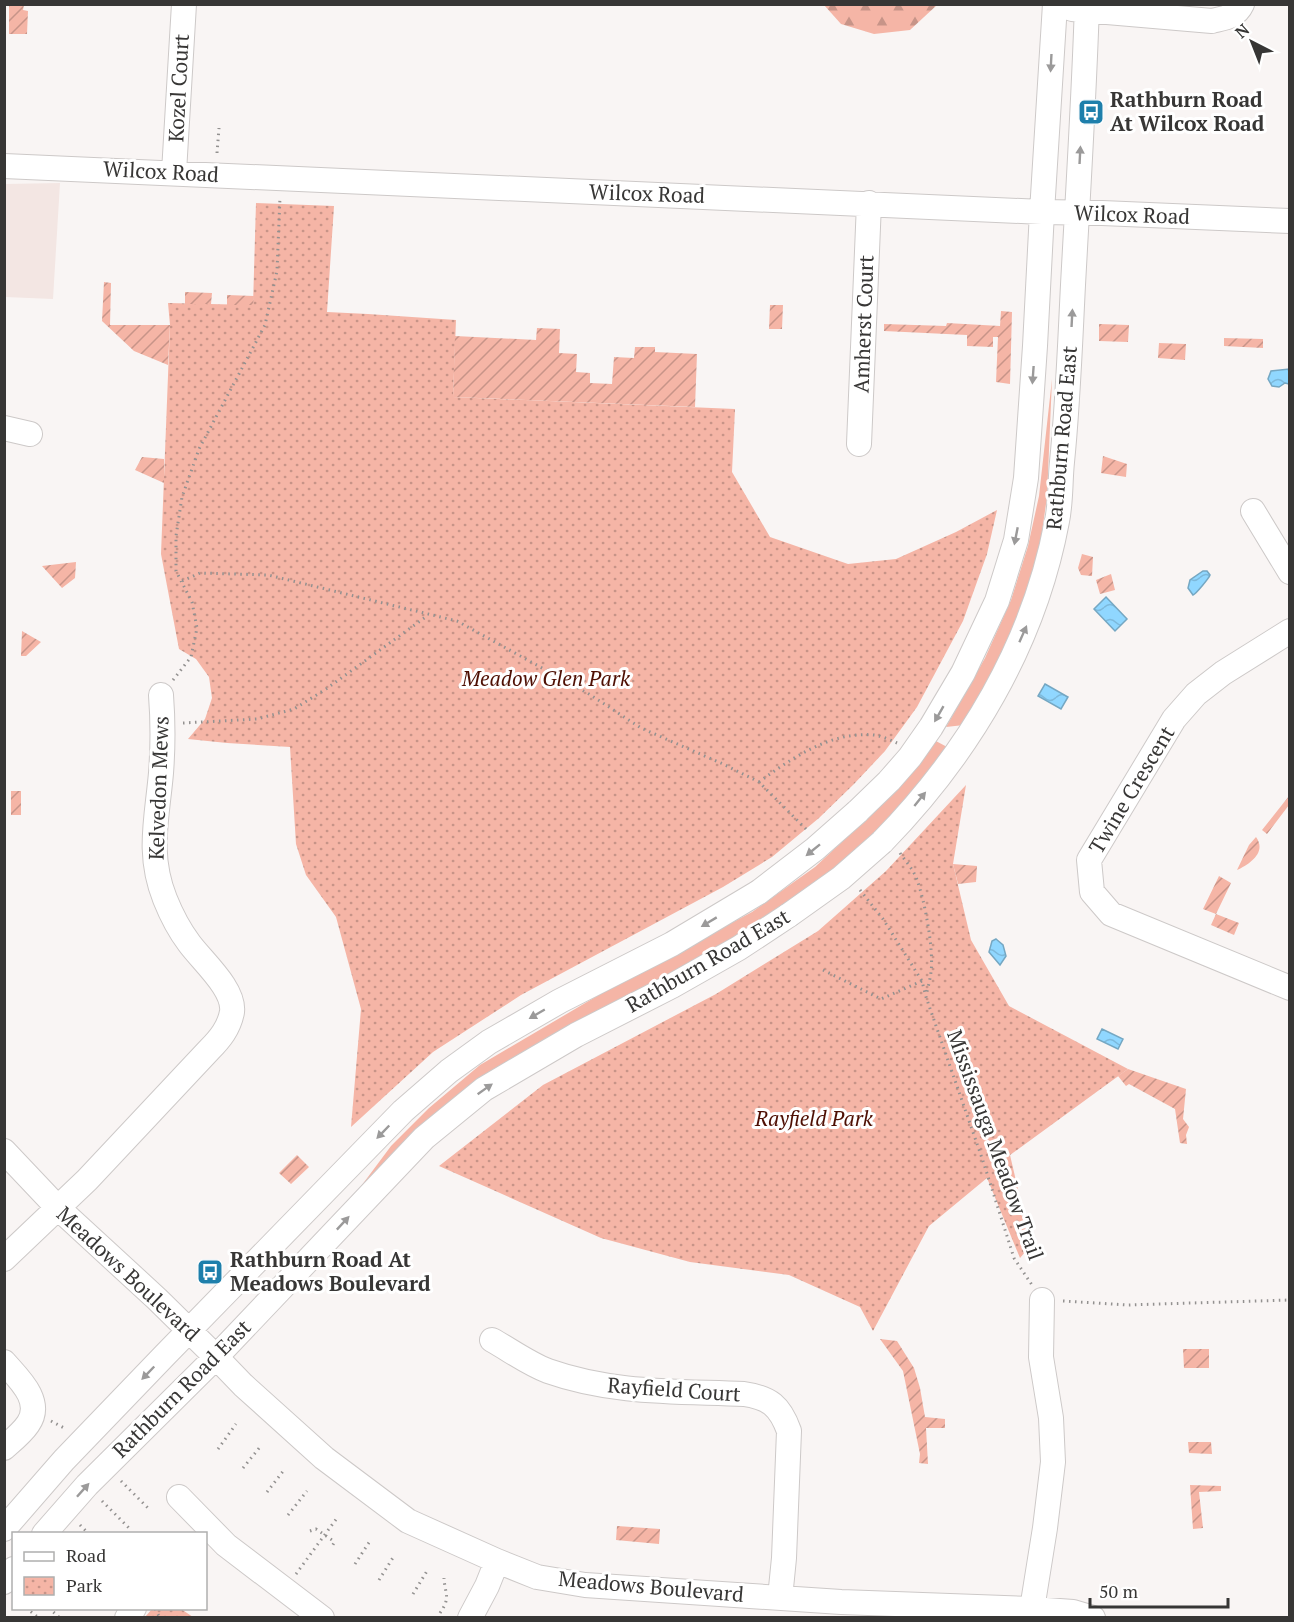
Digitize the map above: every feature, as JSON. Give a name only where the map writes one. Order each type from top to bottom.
[{"type":"street","name":"Kozel Court","points":[[174,172],[184,4]]},
{"type":"street","points":[[1055,6],[1087,7],[1212,21],[1228,18],[1239,11],[1242,4]]},
{"type":"street","name":"Rathburn Road East","points":[[4,1529],[82,1441],[403,1112],[449,1071],[489,1041],[560,1001],[672,944],[759,892],[815,849],[857,812],[910,757],[931,727],[963,673],[997,601],[1016,540],[1026,478],[1055,6]]},
{"type":"street","name":"Rathburn Road East","points":[[45,1532],[87,1485],[216,1357],[424,1138],[484,1089],[576,1035],[672,986],[739,948],[890,847],[902,821],[940,775],[974,728],[1004,678],[1030,619],[1057,519],[1068,404],[1087,7]]},
{"type":"street","name":"Wilcox Road","points":[[4,166],[1290,221]]},
{"type":"street","name":"Amherst Court","points":[[859,444],[869,203]]},
{"type":"street","points":[[4,428],[30,434]]},
{"type":"street","points":[[1253,512],[1290,572]]},
{"type":"street","name":"Twine Crescent","points":[[1290,631],[1196,694],[1174,719],[1089,860],[1092,892],[1111,914],[1290,988]]},
{"type":"street","name":"Kelvedon Mews","points":[[4,1259],[87,1180],[226,1032],[232,1011],[226,989],[188,942],[166,902],[158,878],[154,852],[163,724],[161,695]]},
{"type":"street","name":"Meadows Boulevard","points":[[4,1151],[57,1208],[157,1299],[243,1385],[324,1458],[408,1521],[497,1562],[537,1577],[585,1585],[780,1598],[1032,1609],[1079,1616]]},
{"type":"street","points":[[1032,1609],[1053,1462],[1051,1418],[1041,1357],[1042,1300]]},
{"type":"street","name":"Rayfield Court","points":[[492,1340],[546,1370],[592,1384],[640,1390],[744,1394],[761,1397],[778,1409],[784,1416],[789,1431],[784,1558],[780,1598]]},
{"type":"street","points":[[4,1362],[32,1397],[33,1413],[29,1424],[4,1448]]},
{"type":"street","points":[[179,1497],[194,1511],[207,1532]]},
{"type":"street","points":[[209,1536],[226,1545],[322,1617]]},
{"type":"street","points":[[470,1617],[497,1562]]},
{"type":"path","points":[[217,153],[219,128]]},
{"type":"path","points":[[280,178],[278,271],[265,325],[199,449],[182,496],[176,536],[176,572],[182,581],[200,573],[268,575],[457,621],[589,694],[640,728],[759,782],[786,762],[824,743],[861,735],[877,735],[897,743]]},
{"type":"path","name":"Kelvedon Mews","points":[[161,695],[191,657],[198,628],[192,602],[182,581]]},
{"type":"path","points":[[163,724],[257,719],[294,709],[428,615]]},
{"type":"path","name":"Mississauga Meadow Trail","points":[[890,847],[910,867],[917,880],[927,920],[932,957],[926,997],[1014,1258],[1042,1300]]},
{"type":"path","points":[[823,970],[881,999],[922,981]]},
{"type":"path","points":[[1042,1300],[1127,1305],[1290,1300]]},
{"type":"path","points":[[33,1413],[66,1428],[82,1441]]},
{"type":"path","points":[[218,1449],[236,1424]]},
{"type":"path","points":[[243,1468],[260,1447]]},
{"type":"path","points":[[267,1492],[285,1470]]},
{"type":"path","points":[[121,1481],[148,1509]]},
{"type":"path","points":[[288,1515],[307,1491]]},
{"type":"path","points":[[102,1501],[130,1529]]},
{"type":"path","points":[[285,1589],[338,1518]]},
{"type":"path","points":[[80,1525],[88,1532]]},
{"type":"path","points":[[310,1531],[316,1529],[332,1540],[334,1543],[331,1548]]},
{"type":"path","points":[[355,1564],[370,1541]]},
{"type":"path","points":[[379,1580],[394,1556]]},
{"type":"path","points":[[413,1594],[427,1571]]},
{"type":"path","points":[[440,1613],[448,1598],[444,1578]]},
{"type":"shaded area","points":[[60,183],[53,299],[5,297],[5,184]]},
{"type":"green space","points":[[9,5],[24,5],[23,10],[28,11],[27,34],[9,34]]},
{"type":"green space","points":[[824,5],[937,5],[910,30],[874,34],[841,24]]},
{"type":"green space","name":"Meadow Glen Park","points":[[256,203],[334,206],[327,312],[456,320],[453,397],[735,409],[732,472],[770,537],[848,564],[896,559],[956,532],[997,510],[987,554],[963,621],[917,707],[885,751],[819,818],[772,857],[723,887],[521,995],[433,1052],[351,1127],[361,1009],[336,917],[306,875],[296,844],[290,747],[188,739],[205,719],[212,698],[209,677],[196,659],[179,649],[161,554],[170,325],[168,303],[253,305]]},
{"type":"green space","points":[[104,282],[111,283],[110,325],[170,325],[168,365],[134,351],[102,321]]},
{"type":"green space","points":[[185,292],[212,293],[211,304],[185,304]]},
{"type":"green space","points":[[227,295],[254,296],[253,305],[227,305]]},
{"type":"green space","points":[[770,305],[783,305],[782,329],[769,329]]},
{"type":"green space","points":[[1001,311],[1012,312],[1010,384],[996,382],[998,337],[993,337],[993,347],[967,346],[967,335],[884,331],[884,324],[946,326],[947,323],[1000,326]]},
{"type":"green space","points":[[1099,324],[1129,325],[1128,342],[1099,341]]},
{"type":"green space","points":[[537,328],[560,329],[559,353],[577,354],[576,372],[590,373],[590,383],[612,384],[614,357],[634,358],[635,347],[655,347],[655,352],[697,354],[695,407],[453,397],[455,336],[536,340]]},
{"type":"green space","points":[[1224,338],[1263,339],[1263,348],[1224,346]]},
{"type":"green space","points":[[1159,343],[1186,344],[1185,360],[1158,358]]},
{"type":"green space","points":[[1052,379],[1047,497],[1040,546],[1023,609],[998,667],[964,725],[946,727],[985,658],[1011,600],[1028,546],[1039,496]]},
{"type":"green space","points":[[1103,456],[1127,464],[1126,477],[1101,473]]},
{"type":"green space","points":[[142,457],[164,459],[164,483],[135,470]]},
{"type":"green space","points":[[1082,554],[1093,557],[1092,576],[1081,575],[1078,568]]},
{"type":"green space","points":[[76,562],[75,578],[62,588],[42,566]]},
{"type":"green space","points":[[1111,574],[1115,590],[1100,594],[1096,580]]},
{"type":"green space","points":[[22,631],[41,642],[26,656],[21,656]]},
{"type":"green space","points":[[934,740],[949,748],[911,796],[847,859],[763,922],[517,1061],[356,1193],[391,1146],[429,1108],[480,1065],[626,979],[752,912],[815,867],[886,801]]},
{"type":"green space","name":"Rayfield Park","points":[[966,785],[953,864],[971,940],[1009,1006],[1128,1069],[1010,1155],[1031,1245],[1020,1258],[987,1178],[929,1226],[873,1331],[860,1307],[789,1275],[690,1262],[601,1238],[439,1166],[543,1085],[716,994],[818,931],[886,871]]},
{"type":"green space","points":[[11,791],[21,791],[21,815],[11,815]]},
{"type":"green space","points":[[1289,796],[1289,805],[1267,834],[1262,830]]},
{"type":"green space","points":[[1256,837],[1260,848],[1256,857],[1237,870],[1249,845]]},
{"type":"green space","points":[[953,864],[977,866],[976,882],[958,884]]},
{"type":"green space","points":[[1219,876],[1231,883],[1216,914],[1203,909]]},
{"type":"green space","points":[[1216,914],[1239,923],[1234,935],[1211,925]]},
{"type":"green space","points":[[1128,1069],[1186,1089],[1183,1119],[1189,1127],[1186,1135],[1187,1144],[1180,1143],[1175,1109],[1129,1084],[1126,1086],[1118,1076]]},
{"type":"green space","points":[[297,1155],[309,1167],[291,1184],[279,1173]]},
{"type":"green space","points":[[880,1339],[897,1341],[914,1368],[925,1417],[945,1419],[945,1428],[926,1428],[928,1464],[919,1463],[920,1454],[903,1371]]},
{"type":"green space","points":[[1183,1349],[1209,1349],[1209,1368],[1184,1368]]},
{"type":"green space","points":[[1188,1442],[1211,1442],[1212,1454],[1189,1453]]},
{"type":"green space","points":[[1190,1485],[1221,1486],[1221,1491],[1199,1492],[1203,1528],[1193,1529]]},
{"type":"green space","points":[[617,1526],[660,1529],[659,1544],[616,1540]]},
{"type":"green space","points":[[151,1610],[182,1610],[193,1617],[145,1617]]},
{"type":"water","points":[[1289,369],[1289,384],[1285,383],[1279,387],[1272,386],[1268,379],[1271,371]]},
{"type":"water","points":[[1203,571],[1207,571],[1210,575],[1193,595],[1188,588],[1190,580]]},
{"type":"water","points":[[1106,597],[1127,619],[1115,631],[1094,609]]},
{"type":"water","points":[[1045,684],[1068,697],[1061,709],[1038,696]]},
{"type":"water","points":[[996,939],[1003,945],[1006,956],[1000,965],[989,952],[992,941]]},
{"type":"water","points":[[1102,1029],[1123,1039],[1118,1049],[1097,1039]]},
{"type":"place","name":"Rathburn Road At Wilcox Road","points":[[1091,112]]},
{"type":"place","name":"Rathburn Road At Meadows Boulevard","points":[[210,1272]]}]
